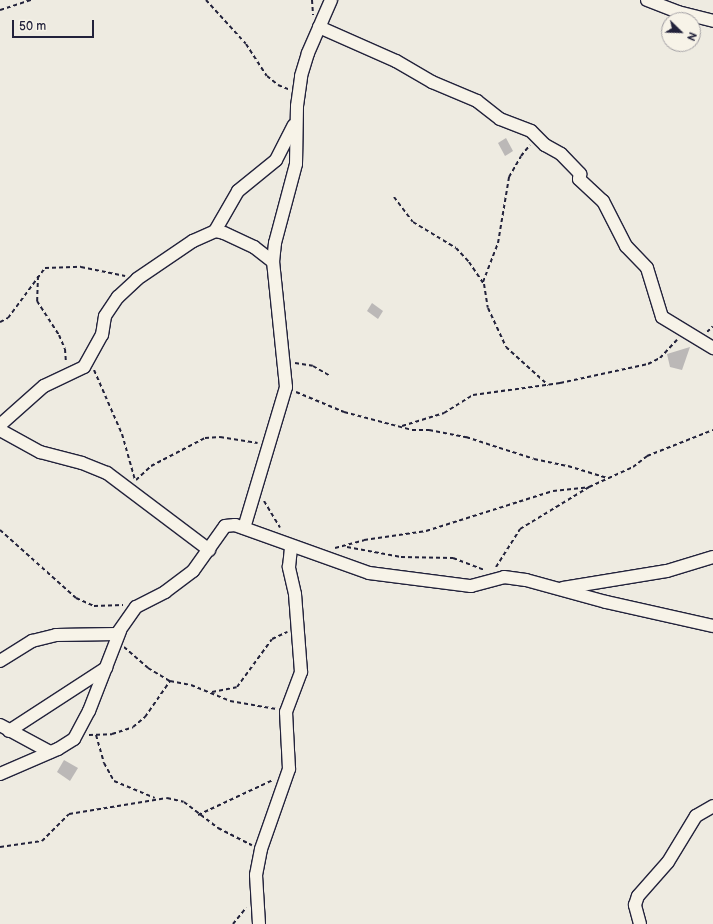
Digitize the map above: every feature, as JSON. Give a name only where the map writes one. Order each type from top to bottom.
[{"type":"street","points":[[244,528],[286,387],[285,364],[273,262],[279,223],[296,164],[296,120],[299,91],[308,53],[331,0]]},
{"type":"street","points":[[647,0],[713,21]]},
{"type":"street","points":[[319,27],[396,61],[432,82],[477,100],[500,119],[531,130],[564,157],[580,174],[579,180],[609,210],[626,246],[647,268],[662,317],[713,348]]},
{"type":"street","points":[[215,231],[238,191],[276,160],[296,120]]},
{"type":"street","points":[[0,425],[44,386],[68,376],[89,362],[102,335],[109,308],[137,278],[193,241],[215,231],[224,232],[254,247],[273,262]]},
{"type":"street","points":[[0,430],[40,452],[96,467],[136,487],[151,508],[209,550]]},
{"type":"street","points":[[0,774],[50,752],[74,739],[84,722],[118,637],[136,606],[178,583],[193,571],[225,526],[244,528],[291,547],[385,576],[471,586],[504,577],[713,626]]},
{"type":"street","points":[[259,924],[256,875],[261,848],[286,778],[290,760],[286,712],[301,672],[289,567],[291,547]]},
{"type":"street","points":[[683,567],[713,551]]},
{"type":"street","points":[[558,589],[683,567],[713,557]]},
{"type":"street","points":[[0,661],[32,641],[56,635],[113,635],[118,637]]},
{"type":"street","points":[[5,728],[106,668]]},
{"type":"street","points":[[5,728],[50,752]]},
{"type":"street","points":[[640,924],[635,905],[638,896],[668,862],[693,819],[713,806]]},
{"type":"path","points":[[0,10],[31,0]]},
{"type":"path","points":[[206,0],[246,44],[267,76],[278,85],[299,91]]},
{"type":"path","points":[[483,282],[498,243],[509,177],[521,156],[538,137]]},
{"type":"path","points":[[394,197],[413,222],[463,255],[483,282],[488,308],[506,347],[548,385]]},
{"type":"path","points":[[0,322],[8,318],[38,275],[45,268],[61,266],[95,269],[137,278]]},
{"type":"path","points":[[38,275],[37,301],[59,335],[65,349],[68,376]]},
{"type":"path","points":[[400,426],[444,413],[474,394],[548,385],[648,364],[660,358],[665,349],[678,339],[694,337]]},
{"type":"path","points":[[89,362],[103,387],[122,434],[136,487]]},
{"type":"path","points":[[285,364],[313,366],[330,376]]},
{"type":"path","points":[[286,387],[344,412],[400,426],[466,436],[534,459],[568,466],[607,478]]},
{"type":"path","points":[[346,546],[400,557],[453,558],[492,572],[503,560],[520,529],[589,487],[633,467],[647,456],[713,430]]},
{"type":"path","points":[[136,487],[151,466],[205,438],[234,438],[269,446]]},
{"type":"path","points":[[259,480],[269,513],[291,547]]},
{"type":"path","points":[[330,549],[364,540],[426,531],[553,491],[589,487]]},
{"type":"path","points":[[0,530],[76,598],[94,606],[136,606]]},
{"type":"path","points":[[211,692],[237,687],[272,639],[297,630]]},
{"type":"path","points":[[118,637],[148,668],[170,681],[211,692],[230,700],[262,705],[286,712]]},
{"type":"path","points":[[74,739],[112,734],[138,724],[170,681]]},
{"type":"path","points":[[96,735],[104,763],[114,781],[156,798]]},
{"type":"path","points":[[198,815],[240,796],[260,784],[286,778]]},
{"type":"path","points":[[0,847],[42,841],[69,814],[156,798],[178,799],[198,815],[243,842],[261,848]]},
{"type":"path","points":[[233,924],[247,907]]},
{"type":"building","points":[[506,138],[513,151],[505,156],[498,143]]},
{"type":"building","points":[[372,303],[383,311],[378,319],[367,311]]},
{"type":"building","points":[[690,347],[682,370],[670,367],[667,354]]},
{"type":"building","points":[[64,760],[78,768],[70,781],[57,772]]}]
